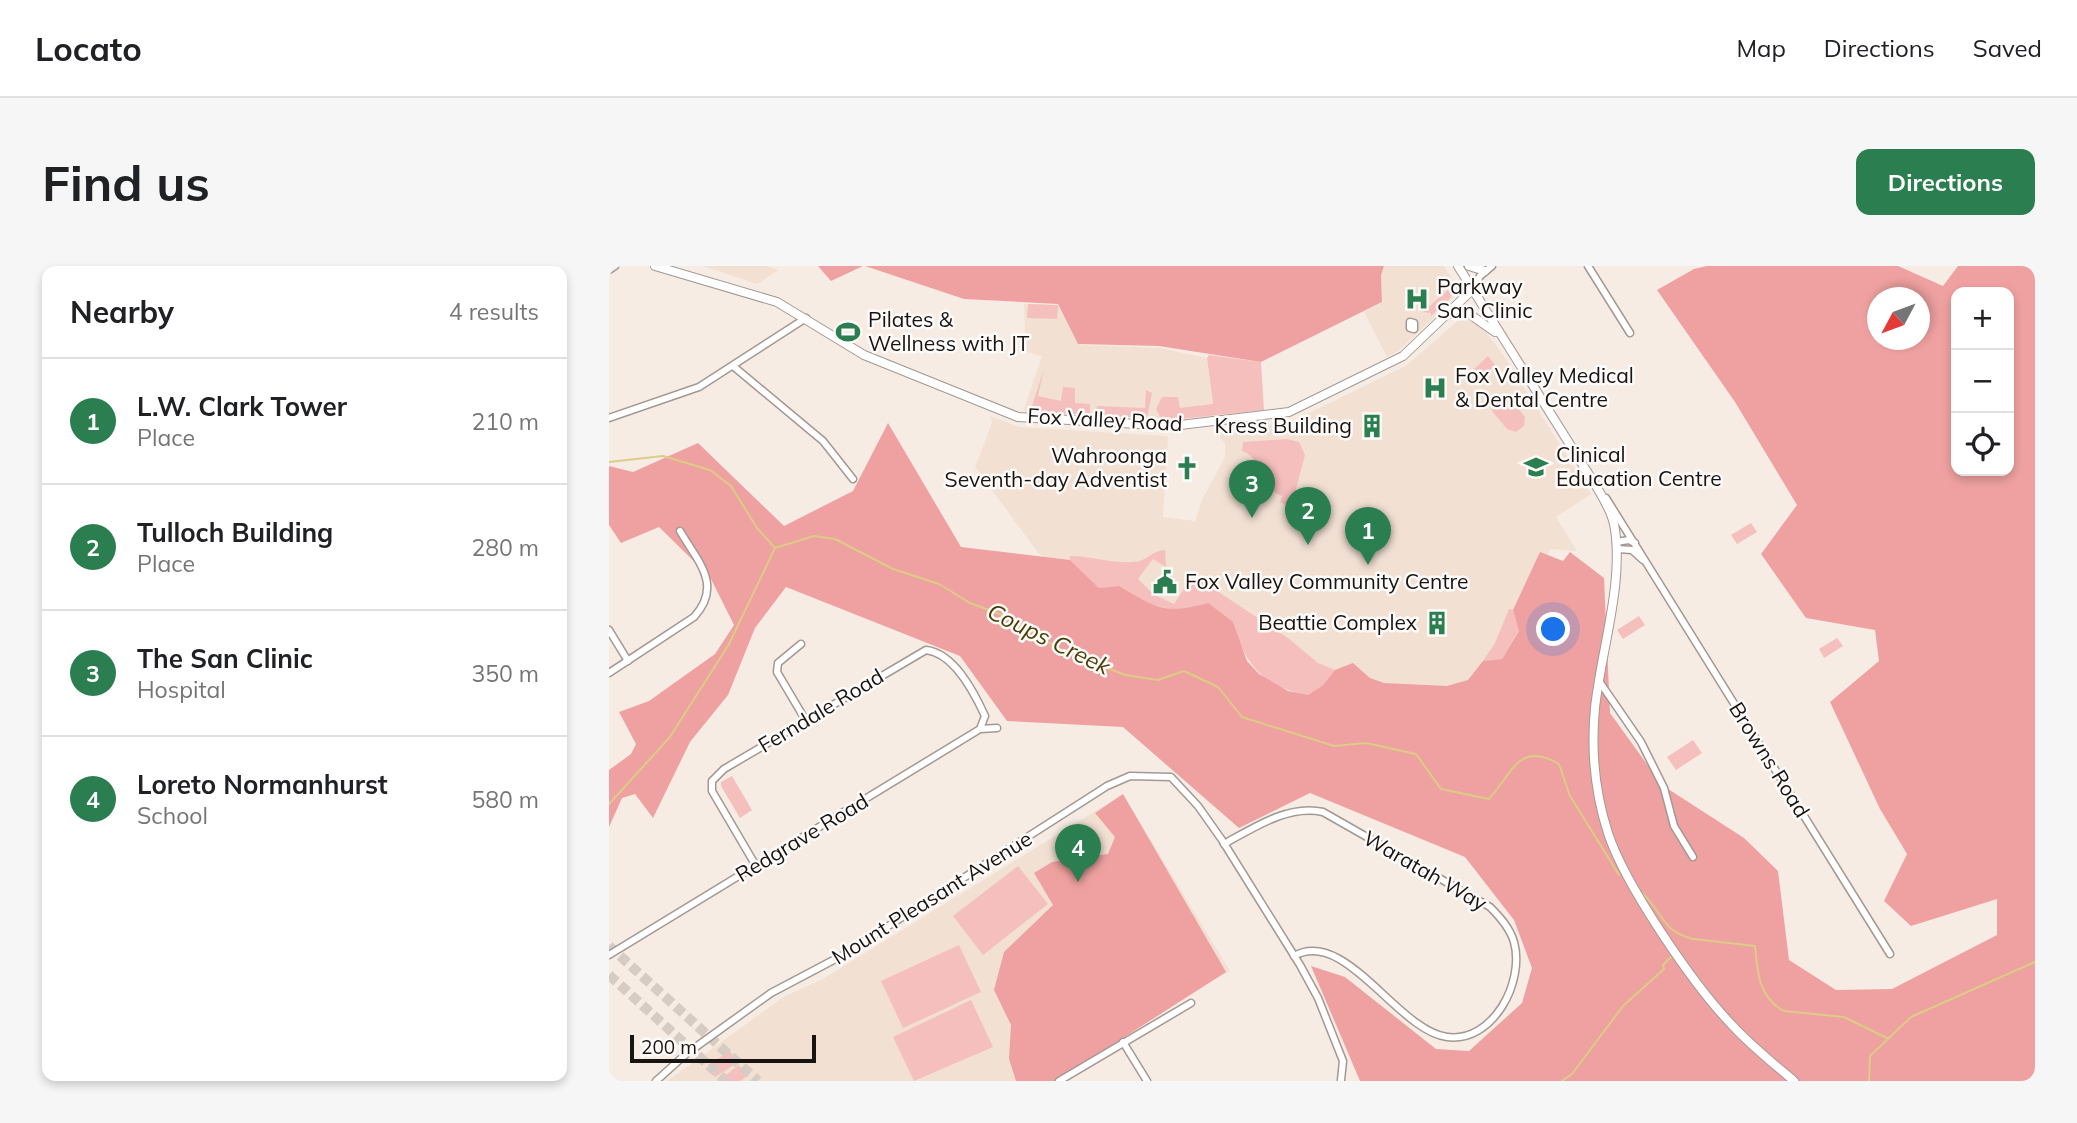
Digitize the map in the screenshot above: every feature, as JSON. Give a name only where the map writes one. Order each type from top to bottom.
[{"type":"main road","name":"Fox Valley Road","points":[[655,266],[777,303],[864,355],[1018,417],[1172,426],[1289,412],[1398,359],[1449,315],[1473,289]]},
{"type":"main road","points":[[1458,266],[1608,508],[1616,545],[1599,681],[1593,761],[1603,814],[1616,853],[1639,894],[1714,1003],[1745,1039],[1794,1081]]},
{"type":"main road","points":[[1469,266],[1488,269]]},
{"type":"main road","points":[[1449,315],[1462,311],[1475,316],[1507,344]]},
{"type":"street","points":[[609,270],[615,266]]},
{"type":"street","points":[[1588,266],[1630,333]]},
{"type":"street","name":"Fox Valley Road","points":[[1473,289],[1488,269]]},
{"type":"street","points":[[609,418],[699,387],[806,318]]},
{"type":"street","points":[[733,366],[824,441],[853,479]]},
{"type":"street","name":"Browns Road","points":[[1596,486],[1637,544],[1889,954]]},
{"type":"street","points":[[609,673],[694,617],[703,607],[709,594],[704,572],[680,531]]},
{"type":"street","points":[[1616,545],[1629,540],[1637,544]]},
{"type":"street","name":"Browns Road","points":[[1616,545],[1632,550],[1649,566]]},
{"type":"street","points":[[609,630],[628,661]]},
{"type":"street","points":[[801,644],[778,663],[777,672],[806,720]]},
{"type":"street","name":"Ferndale Road","points":[[756,866],[712,792],[712,781],[724,769],[916,655],[930,650],[950,662],[967,685],[985,716],[980,729]]},
{"type":"street","points":[[1599,681],[1641,742],[1664,788],[1674,826],[1693,857]]},
{"type":"street","name":"Redgrave Road","points":[[609,956],[980,729],[997,728]]},
{"type":"street","name":"Mount Pleasant Avenue","points":[[656,1081],[686,1054],[771,993],[843,956],[1107,786],[1130,776],[1171,778],[1198,806],[1318,998],[1343,1062],[1341,1080]]},
{"type":"street","name":"Waratah Way","points":[[1224,844],[1280,816],[1314,810],[1323,812],[1490,907],[1501,918],[1514,941],[1517,967],[1511,989],[1500,1008],[1472,1034],[1455,1038],[1443,1037],[1424,1029],[1362,974],[1332,957],[1310,949],[1294,956]]},
{"type":"street","points":[[1059,1081],[1191,1003]]},
{"type":"street","points":[[1123,1042],[1147,1081]]},
{"type":"shaded area","points":[[703,266],[767,266],[778,270],[757,284]]},
{"type":"shaded area","points":[[818,266],[863,266],[831,281]]},
{"type":"shaded area","points":[[865,266],[1384,266],[1381,275],[1382,302],[1261,362],[1159,346],[1078,344],[1058,304],[964,299]]},
{"type":"shaded area","points":[[1384,266],[1444,266],[1457,287],[1456,294],[1443,309],[1398,351],[1387,357],[1364,312],[1382,302],[1381,275]]},
{"type":"shaded area","points":[[1707,266],[1898,266],[1943,286],[1958,266],[2035,266],[2035,1081],[1360,1081],[1311,966],[1345,977],[1436,1049],[1469,1051],[1522,1003],[1532,968],[1514,920],[1465,857],[1310,793],[1239,828],[1123,727],[1007,721],[960,656],[786,587],[755,628],[728,695],[690,742],[653,818],[635,794],[622,798],[609,827],[609,770],[631,754],[636,744],[619,712],[649,701],[715,654],[734,625],[710,577],[659,527],[621,543],[609,525],[609,466],[633,472],[698,443],[784,526],[853,491],[888,423],[961,547],[1070,560],[1099,588],[1119,586],[1142,600],[1161,607],[1171,609],[1208,603],[1233,622],[1247,661],[1259,674],[1288,691],[1308,695],[1322,686],[1335,670],[1353,663],[1370,678],[1384,683],[1447,686],[1468,680],[1483,661],[1502,659],[1519,631],[1513,610],[1540,552],[1563,561],[1570,552],[1604,578],[1610,713],[1662,785],[1744,838],[1778,871],[1789,960],[1836,990],[1892,989],[1997,935],[1997,899],[1911,926],[1884,901],[1907,854],[1880,809],[1830,702],[1879,661],[1875,630],[1806,618],[1761,554],[1797,505],[1735,402],[1657,290],[1694,269]]},
{"type":"shaded area","points":[[1448,290],[1454,290],[1450,298],[1431,316],[1431,313],[1423,312]]},
{"type":"shaded area","points":[[1024,304],[1058,305],[1079,345],[1161,348],[1207,358],[1214,416],[1168,420],[1026,412],[1024,409],[1042,356],[1026,352]]},
{"type":"shaded area","points":[[1028,304],[1058,305],[1057,319],[1027,318]]},
{"type":"shaded area","points":[[1462,317],[1483,328],[1506,359],[1591,494],[1556,517],[1577,551],[1550,549],[1521,644],[1423,714],[1178,612],[1090,586],[1039,554],[975,467],[992,423],[990,416],[1019,427],[1168,436],[1163,517],[1195,521],[1202,500],[1225,457],[1225,444],[1216,431],[1291,422],[1407,365]]},
{"type":"shaded area","points":[[1209,355],[1261,362],[1264,410],[1162,421],[1156,409],[1162,397],[1178,397],[1180,408],[1213,404],[1207,358]]},
{"type":"shaded area","points":[[1488,356],[1495,365],[1479,380],[1471,372]]},
{"type":"shaded area","points":[[1044,369],[1038,396],[1061,401],[1063,387],[1075,388],[1075,403],[1090,404],[1090,415],[1030,412]]},
{"type":"shaded area","points":[[1146,390],[1152,393],[1147,418],[1095,415],[1097,406],[1145,408]]},
{"type":"shaded area","points":[[1508,396],[1525,417],[1524,426],[1516,432],[1507,429],[1492,411],[1495,399]]},
{"type":"shaded area","points":[[1287,439],[1299,442],[1305,455],[1295,493],[1285,505],[1280,502],[1282,496],[1270,487],[1254,460],[1242,451],[1243,442]]},
{"type":"shaded area","points":[[1751,523],[1757,532],[1737,544],[1731,535]]},
{"type":"shaded area","points":[[1165,550],[1166,567],[1153,559],[1138,579],[1153,594],[1174,604],[1193,575],[1288,638],[1318,663],[1335,670],[1322,686],[1308,696],[1292,692],[1267,680],[1258,672],[1244,651],[1233,622],[1139,602],[1119,586],[1099,588],[1070,560],[1070,556],[1133,562]]},
{"type":"shaded area","points":[[1509,609],[1513,610],[1519,630],[1502,659],[1483,661],[1495,643]]},
{"type":"shaded area","points":[[1639,616],[1645,625],[1623,639],[1617,630]]},
{"type":"shaded area","points":[[1837,638],[1843,646],[1824,658],[1819,649]]},
{"type":"shaded area","points":[[1693,740],[1702,753],[1676,770],[1667,757]]},
{"type":"shaded area","points":[[732,776],[752,810],[740,818],[721,786],[721,782]]},
{"type":"shaded area","points":[[1123,794],[1230,971],[1039,1081],[667,1081],[785,996],[821,980]]},
{"type":"shaded area","points":[[1123,794],[1226,972],[1056,1081],[1016,1081],[1009,1059],[1011,1025],[994,990],[1004,952],[1053,905],[1034,873],[1052,862],[1108,854],[1115,837],[1095,813]]},
{"type":"shaded area","points":[[1018,866],[1048,904],[983,955],[953,916]]},
{"type":"shaded area","points":[[959,945],[981,992],[903,1028],[881,981]]},
{"type":"shaded area","points":[[971,1000],[993,1047],[914,1081],[893,1037]]},
{"type":"shaded area","points":[[730,1051],[737,1063],[715,1077],[708,1065]]},
{"type":"shaded area","points":[[739,1065],[746,1077],[740,1081],[718,1081]]},
{"type":"waterway","name":"Coups Creek","points":[[609,462],[663,456],[710,470],[731,486],[757,528],[775,548],[814,536],[835,539],[893,569],[939,584],[970,603],[1002,615],[1060,649],[1125,675],[1158,680],[1184,671],[1218,687],[1242,717],[1334,746],[1366,743],[1416,754],[1441,789],[1489,799],[1518,763],[1535,756],[1545,758],[1559,764],[1570,796],[1619,875]]},
{"type":"waterway","points":[[609,804],[670,737],[729,644],[775,548]]},
{"type":"waterway","name":"Coups Creek","points":[[1642,893],[1668,926],[1693,939]]},
{"type":"waterway","name":"Coups Creek","points":[[1694,939],[1755,946],[1758,975],[1764,992],[1784,1011],[1844,1017],[1887,1038]]},
{"type":"waterway","points":[[1562,1081],[1572,1074],[1623,1006],[1664,969],[1663,965],[1671,957]]},
{"type":"waterway","points":[[1869,1081],[1870,1056],[1911,1017],[2035,962]]},
{"type":"tunnel","points":[[609,946],[758,1081]]},
{"type":"tunnel","points":[[609,975],[726,1081]]},
{"type":"place","name":"Parkway San Clinic","points":[[1417,299]]},
{"type":"place","name":"Pilates & Wellness with JT","points":[[848,332]]},
{"type":"place","name":"Fox Valley Medical & Dental Centre","points":[[1435,388]]},
{"type":"place","name":"Kress Building","points":[[1372,426]]},
{"type":"place","name":"Clinical Education Centre","points":[[1536,467]]},
{"type":"place","name":"Wahroonga Seventh-day Adventist","points":[[1187,468]]},
{"type":"place","name":"The San Clinic","points":[[1252,518]]},
{"type":"place","name":"Tulloch Building","points":[[1308,545]]},
{"type":"place","name":"L.W. Clark Tower","points":[[1368,565]]},
{"type":"place","name":"Fox Valley Community Centre","points":[[1165,582]]},
{"type":"place","name":"Beattie Complex","points":[[1437,623]]},
{"type":"place","name":"Loreto Normanhurst","points":[[1078,882]]}]
